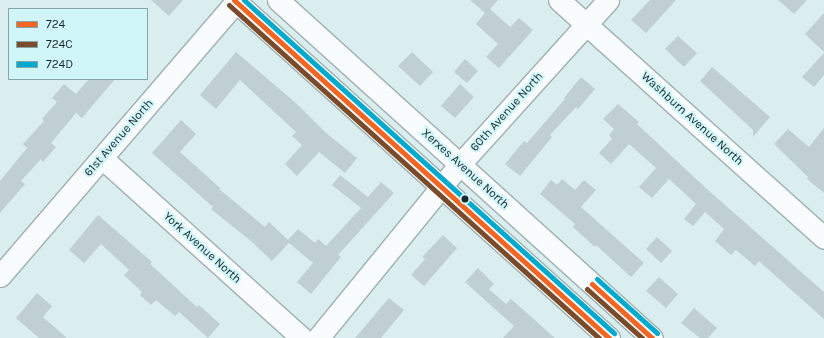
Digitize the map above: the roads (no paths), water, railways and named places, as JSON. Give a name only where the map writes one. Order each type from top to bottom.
[{"type":"street","name":"Xerxes Avenue North","points":[[278,0],[652,338]]},
{"type":"street","name":"Washburn Avenue North","points":[[559,0],[824,238]]},
{"type":"street","name":"60th Avenue North","points":[[318,338],[442,188],[460,164],[608,0]]},
{"type":"street","name":"61st Avenue North","points":[[0,276],[236,1]]},
{"type":"street","points":[[236,1],[609,338]]},
{"type":"street","name":"York Avenue North","points":[[102,158],[302,338]]}]
